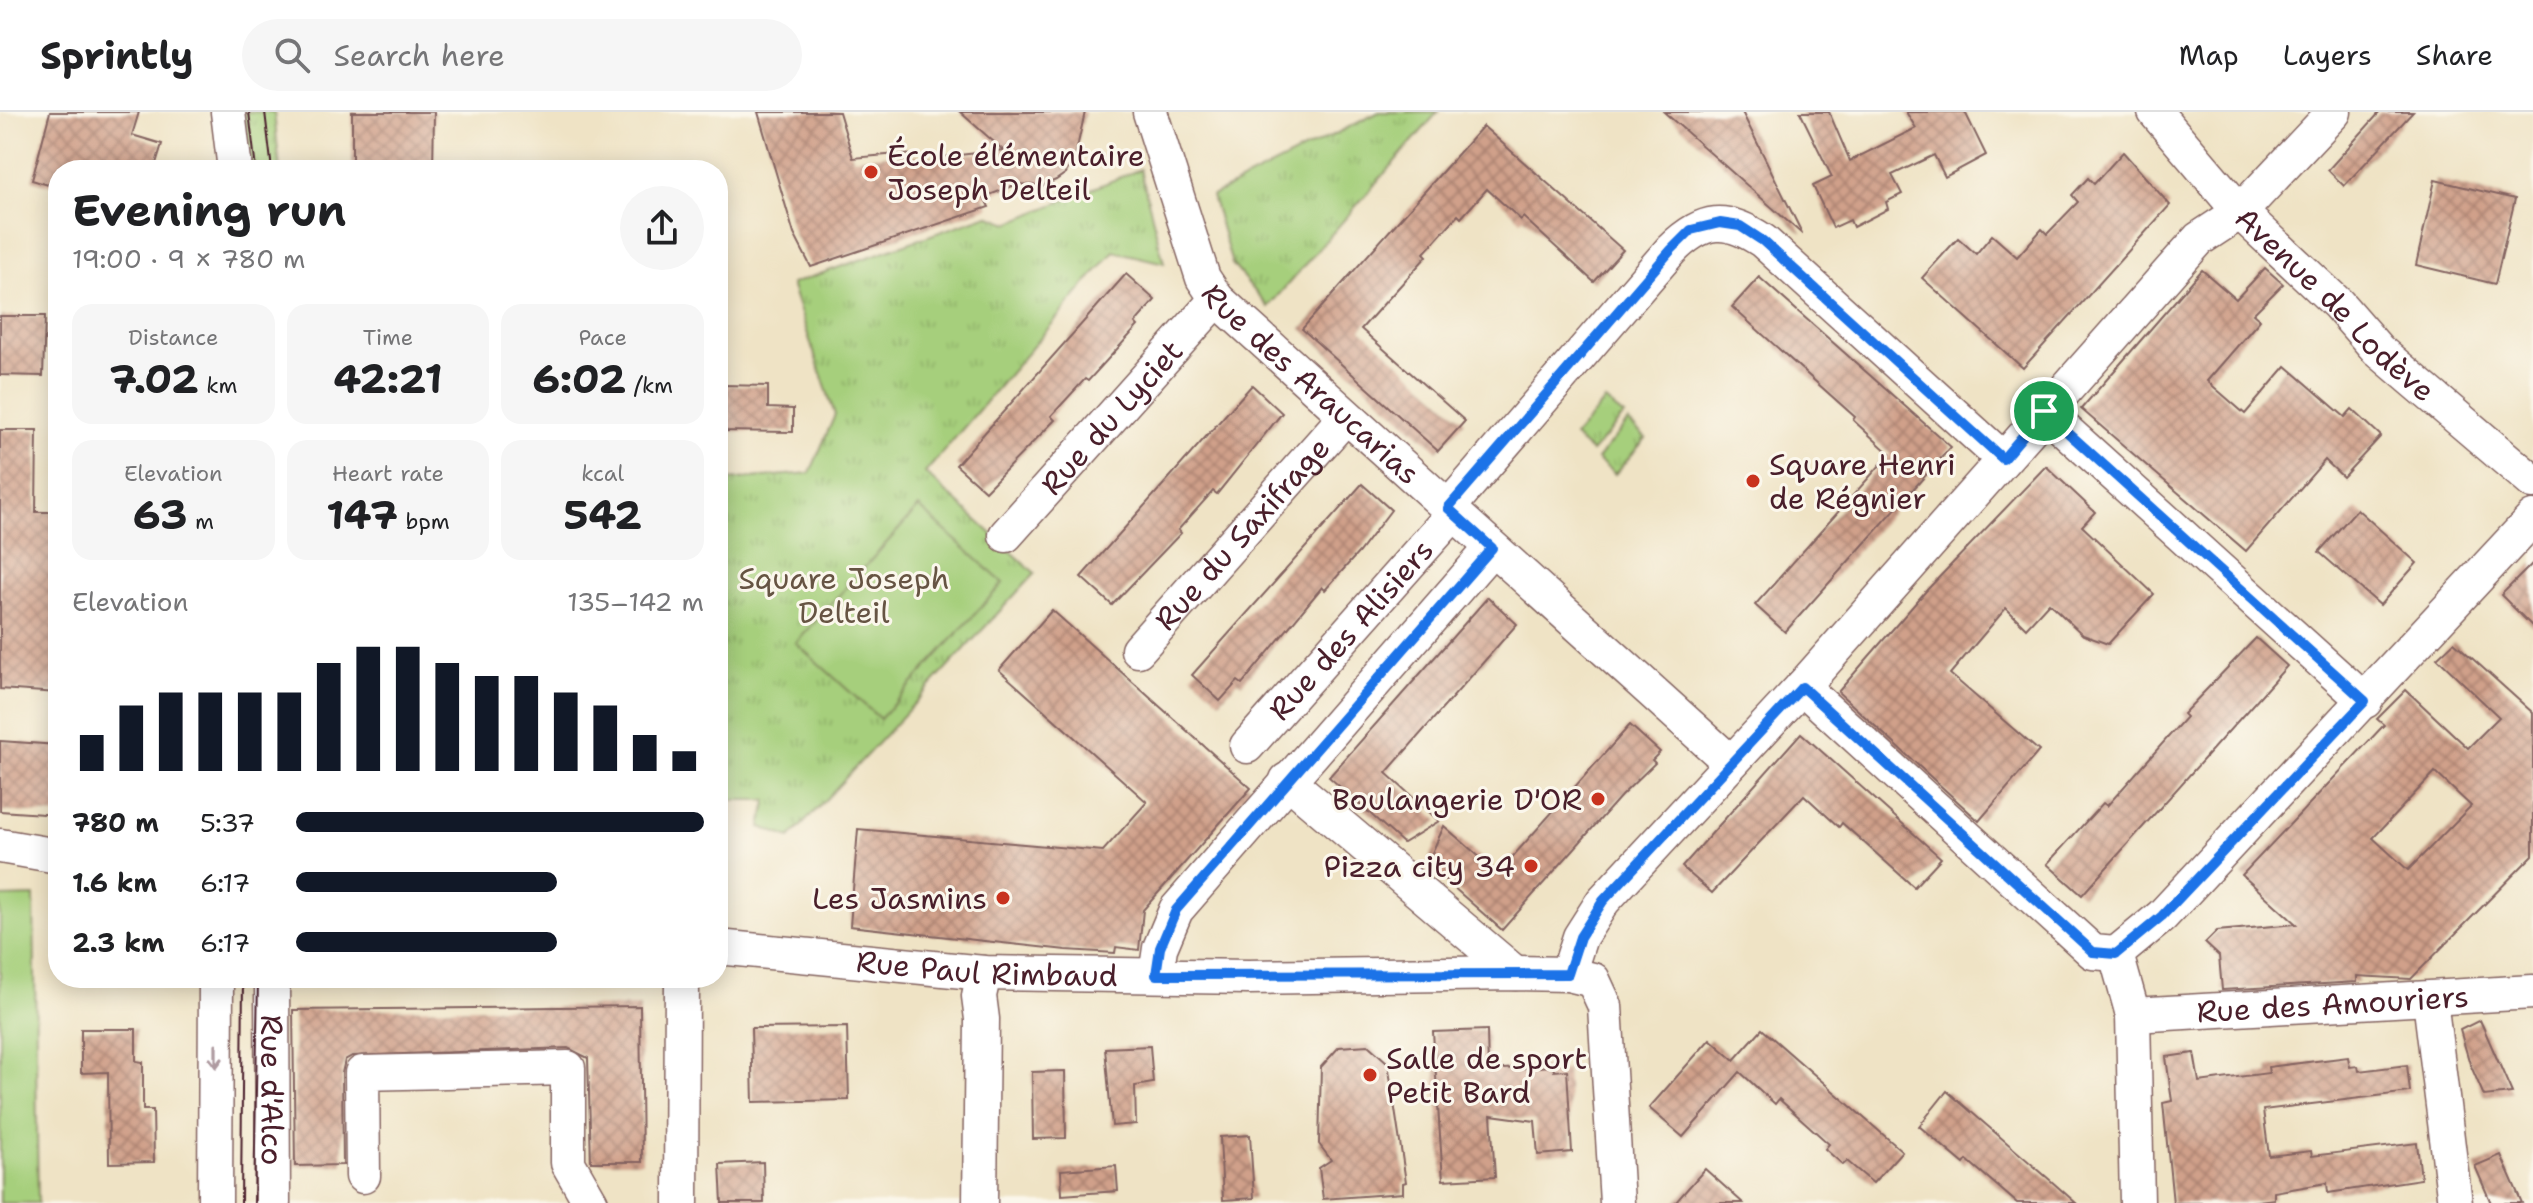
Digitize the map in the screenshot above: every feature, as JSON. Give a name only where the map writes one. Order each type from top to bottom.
[{"type":"street","points":[[228,112],[234,160]]},
{"type":"street","name":"Rue des Araucarias","points":[[1150,112],[1203,278],[1217,299],[1730,762]]},
{"type":"street","name":"Avenue de Lodève","points":[[2155,112],[2240,212],[2338,304],[2378,350],[2533,482]]},
{"type":"street","points":[[1617,1203],[1605,1006],[1580,977],[1580,937],[1603,901],[1802,687],[2199,239],[2240,212],[2334,112]]},
{"type":"street","name":"Rue des Alisiers","points":[[1247,746],[1691,230],[1720,223],[1740,226],[1763,241],[2003,459]]},
{"type":"street","name":"Rue du Lyciet","points":[[1006,535],[1217,299]]},
{"type":"street","points":[[2044,411],[2365,701]]},
{"type":"street","name":"Rue du Saxifrage","points":[[1138,650],[1346,416]]},
{"type":"street","points":[[1802,687],[2093,952],[2116,954],[2162,916],[2533,518]]},
{"type":"street","points":[[1156,975],[1160,948],[1176,910],[1492,548]]},
{"type":"street","points":[[1287,780],[1515,973]]},
{"type":"street","points":[[0,846],[48,854]]},
{"type":"street","name":"Rue Paul Rimbaud","points":[[728,948],[984,973],[1515,973],[1580,977]]},
{"type":"street","points":[[2116,954],[2133,1015],[2137,1203]]},
{"type":"street","points":[[980,1203],[982,1019],[979,996],[984,973]]},
{"type":"street","name":"Rue d'Alco","points":[[215,1203],[216,988]]},
{"type":"street","name":"Rue d'Alco","points":[[272,988],[273,1203]]},
{"type":"street","points":[[681,1203],[682,988]]},
{"type":"street","name":"Rue des Amouriers","points":[[2133,1015],[2533,992]]},
{"type":"street","points":[[2430,1000],[2455,1203]]},
{"type":"street","points":[[363,1176],[362,1073],[568,1068],[568,1163],[591,1203]]},
{"type":"green space","points":[[243,112],[274,112],[279,160],[249,160]]},
{"type":"green space","points":[[1379,112],[1438,112],[1268,307],[1232,264],[1212,196]]},
{"type":"green space","name":"Square Joseph Delteil","points":[[1140,169],[1164,263],[1114,251],[925,473],[1035,573],[790,838],[761,827],[767,800],[732,800],[728,796],[728,480],[810,473],[835,415],[791,284],[988,215],[1009,223]]},
{"type":"green space","points":[[1605,401],[1624,416],[1592,452],[1574,437]]},
{"type":"green space","points":[[1628,422],[1646,438],[1615,474],[1597,459]]},
{"type":"green space","points":[[919,507],[1003,583],[880,719],[796,643]]},
{"type":"green space","points":[[34,896],[38,1203],[0,1203],[0,897]]},
{"type":"building","points":[[50,112],[139,112],[132,135],[162,144],[157,160],[48,160],[48,185],[32,180]]},
{"type":"building","points":[[352,112],[434,112],[433,160],[352,160]]},
{"type":"building","name":"École élémentaire Joseph Delteil","points":[[758,112],[839,112],[853,158],[898,154],[942,157],[1003,150],[960,112],[1085,112],[1075,157],[1066,173],[1056,180],[1042,186],[1018,184],[984,197],[989,207],[811,267],[794,234]]},
{"type":"building","points":[[1664,112],[1742,112],[1802,234]]},
{"type":"building","points":[[1800,112],[1829,112],[1850,161],[1916,128],[1906,112],[1965,112],[1986,155],[1945,177],[1934,155],[1892,175],[1902,194],[1886,202],[1888,209],[1853,227],[1850,220],[1833,228],[1813,186],[1832,177]]},
{"type":"building","points":[[2380,112],[2413,112],[2344,186],[2328,170]]},
{"type":"building","points":[[1483,126],[1623,250],[1594,282],[1523,217],[1521,220],[1487,189],[1461,218],[1458,215],[1424,253],[1427,256],[1361,329],[1465,421],[1438,451],[1302,329]]},
{"type":"building","points":[[2123,152],[2170,205],[2023,368],[1922,278],[1958,238],[1976,254],[1992,235],[2017,257],[2042,229],[2047,234],[2078,202],[2072,195],[2088,178],[2094,184]]},
{"type":"building","points":[[2435,180],[2515,199],[2495,284],[2416,265]]},
{"type":"building","points":[[2265,268],[2283,284],[2253,314],[2260,320],[2207,381],[2245,414],[2286,366],[2345,417],[2352,409],[2381,436],[2343,477],[2325,460],[2246,551],[2081,409],[2202,270],[2236,299]]},
{"type":"building","points":[[1126,274],[1155,300],[1135,323],[1138,326],[1051,416],[1055,420],[985,491],[956,465]]},
{"type":"building","points":[[1759,277],[1951,447],[1785,632],[1755,605],[1890,454],[1853,420],[1855,417],[1732,307]]},
{"type":"building","points":[[0,316],[45,316],[43,376],[0,375]]},
{"type":"building","points":[[728,385],[768,386],[768,408],[793,409],[793,432],[728,431]]},
{"type":"building","points":[[1252,385],[1282,413],[1217,494],[1213,491],[1178,530],[1181,533],[1112,605],[1081,577]]},
{"type":"building","points":[[0,430],[37,430],[36,512],[48,512],[48,692],[0,689]]},
{"type":"building","points":[[2046,466],[2095,512],[2082,526],[2154,594],[2108,644],[2083,635],[2049,603],[2026,628],[2006,608],[1950,674],[2039,751],[1979,821],[1838,692],[1926,591]]},
{"type":"building","points":[[1362,484],[1391,510],[1359,552],[1325,590],[1322,587],[1242,684],[1238,681],[1220,701],[1192,675]]},
{"type":"building","points":[[2357,509],[2417,563],[2380,605],[2319,552]]},
{"type":"building","points":[[2533,563],[2533,627],[2501,595]]},
{"type":"building","points":[[1488,597],[1517,624],[1386,773],[1439,821],[1403,843],[1329,777]]},
{"type":"building","points":[[1052,610],[1251,788],[1143,910],[1139,950],[1116,947],[1115,953],[1066,950],[850,926],[858,829],[1103,851],[1147,802],[999,670]]},
{"type":"building","points":[[2256,638],[2287,666],[2082,895],[2047,864],[2103,803],[2107,806],[2186,717],[2183,714]]},
{"type":"building","points":[[2454,642],[2533,713],[2533,855],[2411,979],[2357,976],[2357,982],[2222,990],[2219,956],[2205,943],[2217,931],[2296,924],[2242,875],[2384,725],[2377,719],[2406,690],[2468,748],[2499,717],[2437,658]],"holes":[[[2435,772],[2471,806],[2408,870],[2373,838]]]},
{"type":"building","points":[[1630,725],[1660,752],[1652,760],[1655,763],[1621,796],[1502,930],[1427,864],[1444,826],[1498,873]]},
{"type":"building","points":[[1801,733],[1941,858],[1914,887],[1842,823],[1839,827],[1804,795],[1712,893],[1682,867]]},
{"type":"building","points":[[0,741],[48,744],[48,814],[0,811]]},
{"type":"building","points":[[640,1006],[642,1162],[591,1162],[588,1058],[568,1048],[352,1056],[345,1060],[342,1073],[343,1165],[295,1166],[293,1010]]},
{"type":"building","points":[[2480,1020],[2512,1093],[2484,1096],[2460,1030]]},
{"type":"building","points":[[847,1027],[849,1100],[753,1102],[751,1028]]},
{"type":"building","points":[[81,1029],[136,1029],[136,1061],[143,1062],[143,1110],[153,1110],[154,1162],[109,1163],[108,1072],[81,1073]]},
{"type":"building","points":[[1762,1029],[1902,1151],[1873,1183],[1847,1161],[1843,1165],[1825,1149],[1829,1144],[1779,1099],[1775,1104],[1740,1072],[1683,1137],[1649,1108],[1710,1039],[1734,1060]]},
{"type":"building","points":[[1487,1030],[1488,1070],[1553,1066],[1554,1071],[1567,1070],[1572,1152],[1538,1155],[1535,1121],[1491,1115],[1495,1177],[1443,1180],[1433,1032]]},
{"type":"building","points":[[1368,1045],[1388,1063],[1406,1182],[1403,1183],[1403,1193],[1323,1199],[1319,1168],[1331,1160],[1319,1144],[1321,1067],[1339,1047]]},
{"type":"building","points":[[1150,1046],[1153,1083],[1135,1086],[1136,1124],[1112,1126],[1105,1048]]},
{"type":"building","points":[[2194,1053],[2199,1082],[2269,1073],[2268,1067],[2348,1057],[2350,1067],[2358,1066],[2359,1071],[2407,1065],[2410,1092],[2263,1110],[2269,1156],[2311,1151],[2312,1156],[2417,1143],[2421,1179],[2328,1193],[2327,1183],[2274,1192],[2274,1199],[2243,1203],[2173,1203],[2163,1103],[2172,1101],[2166,1057]]},
{"type":"building","points":[[1065,1071],[1066,1138],[1033,1139],[1032,1072]]},
{"type":"building","points":[[1947,1091],[2076,1203],[2017,1203],[1967,1160],[1964,1164],[1919,1126]]},
{"type":"building","points":[[1250,1135],[1254,1198],[1223,1200],[1220,1137]]},
{"type":"building","points":[[2501,1155],[2522,1203],[2491,1203],[2475,1166]]},
{"type":"building","points":[[763,1162],[764,1203],[722,1203],[720,1164]]},
{"type":"building","points":[[1116,1166],[1118,1191],[1062,1195],[1061,1170]]},
{"type":"building","points":[[1705,1169],[1743,1203],[1675,1203]]},
{"type":"tram line","points":[[249,112],[255,160]]},
{"type":"tram line","points":[[265,112],[271,160]]},
{"type":"tram line","points":[[241,1203],[243,988]]},
{"type":"tram line","points":[[254,1203],[258,988]]},
{"type":"place","name":"École élémentaire Joseph Delteil","points":[[871,172]]},
{"type":"place","name":"Square Henri de Régnier","points":[[1753,481]]},
{"type":"place","name":"Boulangerie D'OR","points":[[1598,799]]},
{"type":"place","name":"Pizza city 34","points":[[1531,866]]},
{"type":"place","name":"Les Jasmins","points":[[1003,898]]},
{"type":"place","name":"Salle de sport Petit Bard","points":[[1370,1075]]},
{"type":"route","points":[[1720,223],[1740,226],[1763,241],[2003,459],[2044,411],[2365,701],[2162,916],[2116,954],[2093,952],[1802,687],[1603,901],[1580,937],[1568,974],[1156,975],[1160,948],[1176,910],[1492,548],[1448,508],[1691,230],[1720,223]]}]
